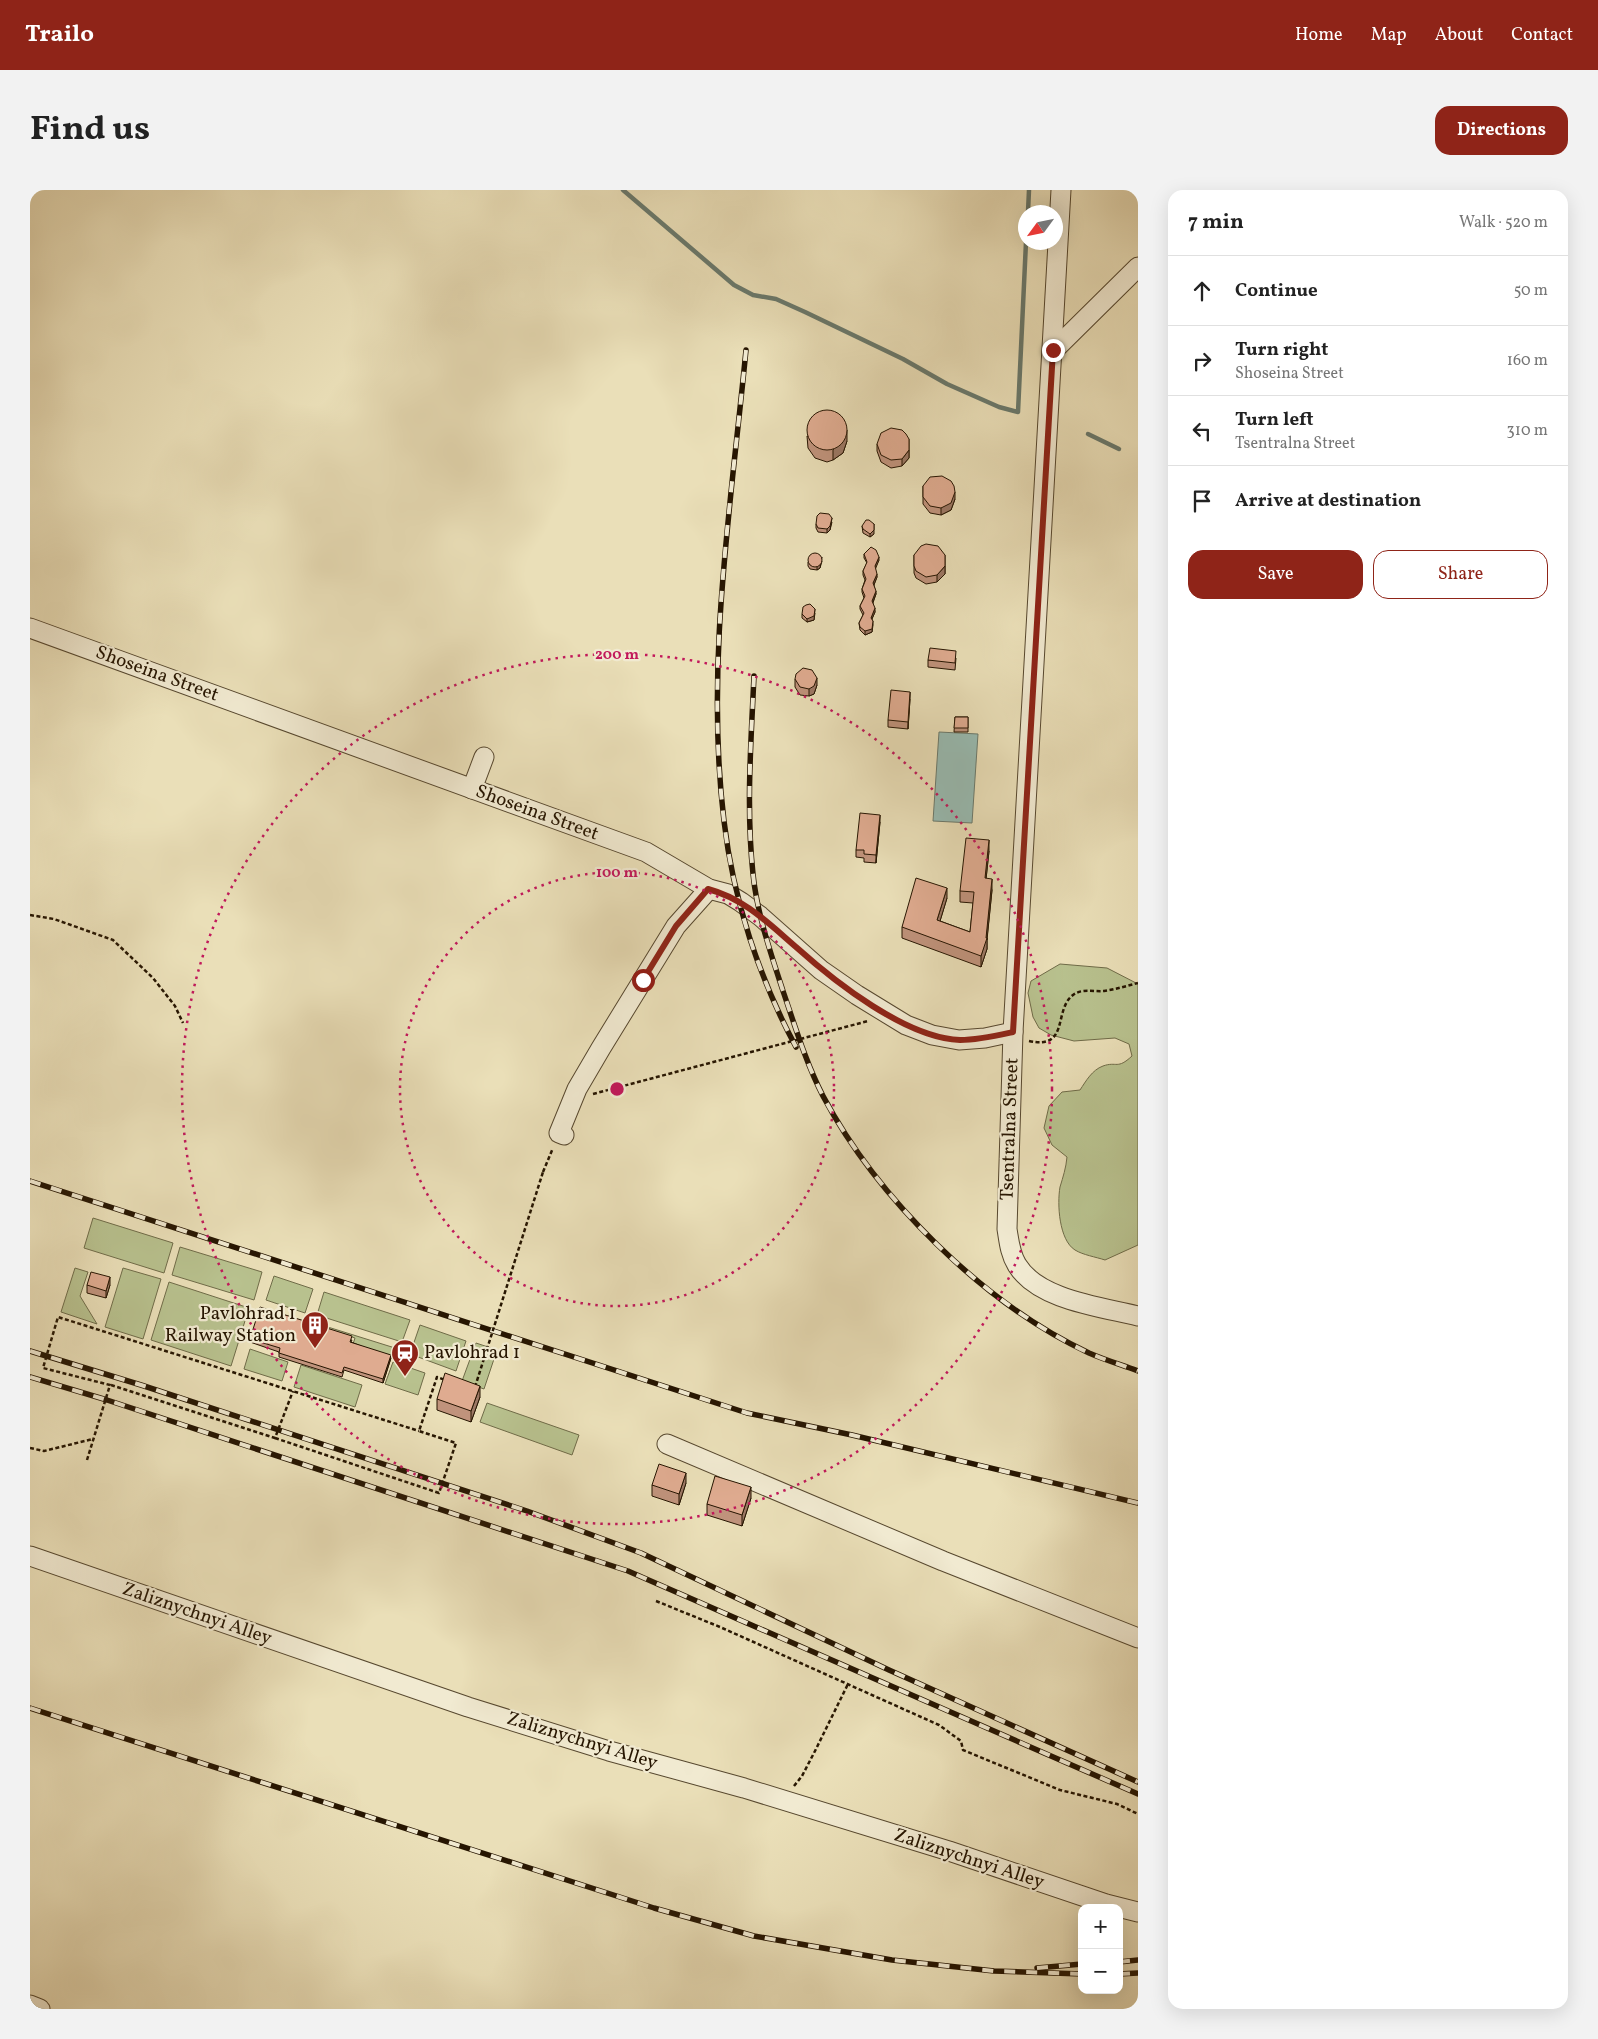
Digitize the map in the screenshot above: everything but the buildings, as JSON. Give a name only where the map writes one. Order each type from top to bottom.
[{"type":"street","name":"Tsentralna Street","points":[[1061,190],[1013,1034],[1007,1229],[1010,1247],[1017,1265],[1037,1285],[1076,1301],[1138,1316]]},
{"type":"street","points":[[1053,350],[1138,267]]},
{"type":"street","name":"Shoseina Street","points":[[30,628],[646,852],[708,889],[728,894],[741,902],[760,916],[821,970],[906,1025],[932,1035],[960,1040],[1013,1034]]},
{"type":"street","points":[[472,789],[484,756]]},
{"type":"street","points":[[561,1134],[572,1100],[601,1048],[676,926],[708,889]]},
{"type":"street","points":[[667,1444],[943,1561],[1138,1638]]},
{"type":"street","name":"Zaliznychnyi Alley","points":[[30,1556],[468,1707],[949,1851],[1106,1904],[1138,1912]]},
{"type":"street","points":[[30,2005],[40,2009]]},
{"type":"path","points":[[30,915],[54,919],[113,940],[153,978],[175,1006],[183,1023]]},
{"type":"path","points":[[1013,1034],[1039,1044],[1050,1040],[1056,1034],[1061,1023],[1064,1007],[1073,995],[1084,991],[1102,991],[1138,983]]},
{"type":"path","points":[[572,1100],[891,1016]]},
{"type":"path","points":[[474,1391],[543,1172],[561,1134]]},
{"type":"path","points":[[58,1317],[419,1431],[456,1443],[439,1493],[110,1385],[43,1368],[58,1317]]},
{"type":"path","points":[[419,1431],[437,1377],[446,1381]]},
{"type":"path","points":[[87,1460],[110,1385]]},
{"type":"path","points":[[275,1438],[293,1391]]},
{"type":"path","points":[[30,1448],[44,1451],[94,1439]]},
{"type":"path","points":[[656,1601],[939,1725],[961,1741],[963,1750],[1060,1790],[1117,1804],[1138,1814]]},
{"type":"path","points":[[779,1799],[802,1776],[848,1684]]},
{"type":"green space","points":[[1060,964],[1107,968],[1138,984],[1138,1245],[1105,1260],[1075,1250],[1065,1238],[1060,1221],[1059,1203],[1060,1187],[1067,1157],[1052,1145],[1044,1128],[1049,1106],[1062,1092],[1080,1090],[1090,1076],[1099,1068],[1123,1063],[1132,1056],[1129,1044],[1115,1038],[1074,1041],[1051,1035],[1039,1028],[1033,1017],[1028,993],[1031,981]]},
{"type":"green space","points":[[93,1218],[173,1243],[164,1273],[84,1248]]},
{"type":"green space","points":[[180,1247],[262,1272],[254,1300],[172,1275]]},
{"type":"green space","points":[[75,1268],[88,1272],[80,1296],[97,1324],[61,1312]]},
{"type":"green space","points":[[123,1268],[161,1279],[143,1339],[105,1327]]},
{"type":"green space","points":[[274,1276],[313,1289],[305,1313],[266,1300]]},
{"type":"green space","points":[[169,1282],[249,1308],[231,1366],[151,1340]]},
{"type":"green space","points":[[324,1292],[410,1320],[402,1342],[317,1315]]},
{"type":"green space","points":[[315,1323],[395,1348],[392,1356],[353,1344],[355,1338],[314,1325]]},
{"type":"green space","points":[[420,1325],[466,1341],[456,1371],[410,1354]]},
{"type":"green space","points":[[476,1343],[497,1350],[484,1389],[462,1381]]},
{"type":"green space","points":[[250,1349],[288,1362],[282,1381],[244,1369]]},
{"type":"green space","points":[[393,1362],[425,1373],[418,1395],[385,1384]]},
{"type":"green space","points":[[301,1365],[362,1385],[355,1407],[294,1387]]},
{"type":"green space","points":[[487,1403],[579,1435],[572,1455],[480,1422]]},
{"type":"water","points":[[939,732],[978,734],[972,823],[933,821]]},
{"type":"waterway","points":[[623,190],[734,285],[753,295],[776,299],[903,359],[947,384],[999,407],[1018,412],[1026,250]]},
{"type":"waterway","points":[[1028,205],[1029,190]]},
{"type":"waterway","points":[[1088,434],[1119,449]]},
{"type":"railway","points":[[746,350],[722,586],[717,704],[719,762],[728,850],[741,909],[770,994],[796,1047]]},
{"type":"railway","points":[[754,676],[749,800],[755,889],[765,934],[783,991],[806,1058],[823,1096],[846,1134],[903,1209],[973,1277],[1011,1307],[1050,1332],[1089,1353],[1138,1371]]},
{"type":"railway","points":[[30,1181],[747,1413],[852,1435],[1138,1503]]},
{"type":"railway","points":[[30,1351],[141,1385],[527,1511],[641,1553],[889,1670],[1138,1782]]},
{"type":"railway","points":[[30,1377],[107,1400],[628,1571],[1138,1794]]},
{"type":"railway","points":[[30,1708],[654,1908],[754,1936],[892,1960],[994,1971],[1078,1974]]},
{"type":"railway","points":[[1123,1962],[1138,1960]]},
{"type":"railway","points":[[1037,1968],[1078,1964]]},
{"type":"railway","points":[[1123,1974],[1138,1973]]},
{"type":"place","name":"Pavlohrad 1 Railway Station","points":[[315,1349]]},
{"type":"place","name":"Pavlohrad 1","points":[[405,1377]]},
{"type":"route","points":[[643,980],[676,926],[708,889],[728,894],[741,902],[760,916],[821,970],[906,1025],[932,1035],[960,1040],[985,1038],[1013,1032],[1053,350]]}]
